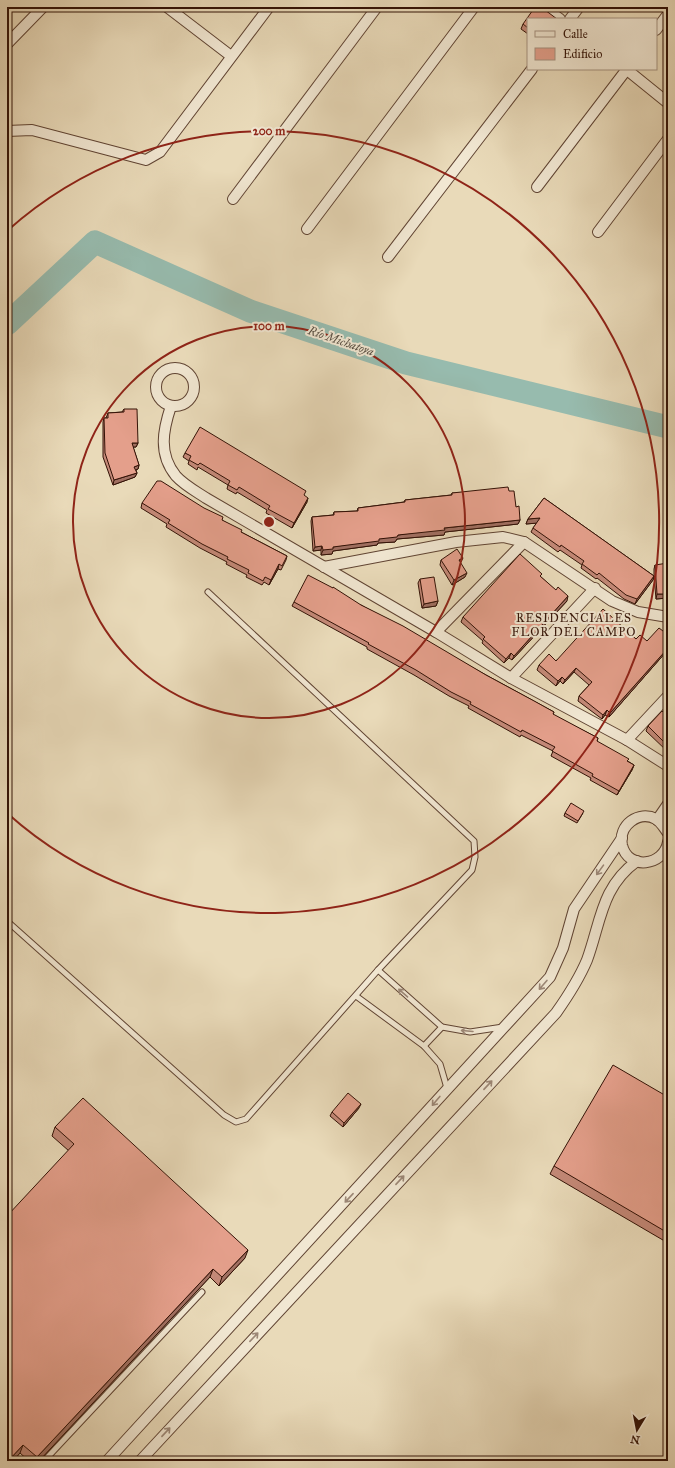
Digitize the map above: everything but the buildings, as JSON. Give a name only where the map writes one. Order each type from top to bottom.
[{"type":"street","points":[[7,44],[43,7]]},
{"type":"street","points":[[167,7],[231,56]]},
{"type":"street","points":[[7,130],[32,130],[146,160],[160,152],[269,7]]},
{"type":"street","points":[[233,199],[377,7]]},
{"type":"street","points":[[307,228],[474,7]]},
{"type":"street","points":[[544,7],[559,18]]},
{"type":"street","points":[[571,18],[579,7]]},
{"type":"street","points":[[657,29],[668,14]]},
{"type":"street","points":[[388,257],[531,70]]},
{"type":"street","points":[[537,187],[626,70]]},
{"type":"street","points":[[628,70],[668,102]]},
{"type":"street","points":[[598,232],[668,139]]},
{"type":"street","points":[[171,406],[164,428],[164,453],[176,476],[206,498],[436,632],[511,678],[627,740],[668,766]]},
{"type":"street","points":[[324,566],[456,542],[503,537],[524,542],[595,588],[612,601],[638,612],[668,617]]},
{"type":"street","points":[[436,632],[524,542]]},
{"type":"street","points":[[511,678],[595,588]]},
{"type":"street","points":[[627,740],[668,696]]},
{"type":"street","points":[[657,820],[668,804]]},
{"type":"street","points":[[107,1461],[424,1117],[447,1088],[550,977],[563,948],[574,909],[622,838],[628,824],[634,819],[650,817],[657,820],[668,836],[664,854],[651,862]]},
{"type":"street","points":[[622,838],[626,852],[637,861],[668,861]]},
{"type":"street","points":[[140,1461],[556,1013],[574,988],[586,960],[607,894],[628,868],[637,861]]},
{"type":"lane","points":[[7,921],[224,1116],[236,1122],[246,1119],[378,970],[472,870],[475,857],[474,841],[208,592]]},
{"type":"lane","points":[[378,970],[442,1026],[470,1032],[506,1026]]},
{"type":"lane","points":[[356,996],[424,1046],[440,1064],[447,1088]]},
{"type":"lane","points":[[424,1046],[442,1026]]},
{"type":"lane","points":[[44,1461],[202,1292]]},
{"type":"waterway","name":"Río Michatoya","points":[[7,324],[95,242],[250,311],[406,363],[668,427]]},
{"type":"district","name":"RESIDENCIALES FLOR DEL CAMPO","points":[[574,625]]}]
